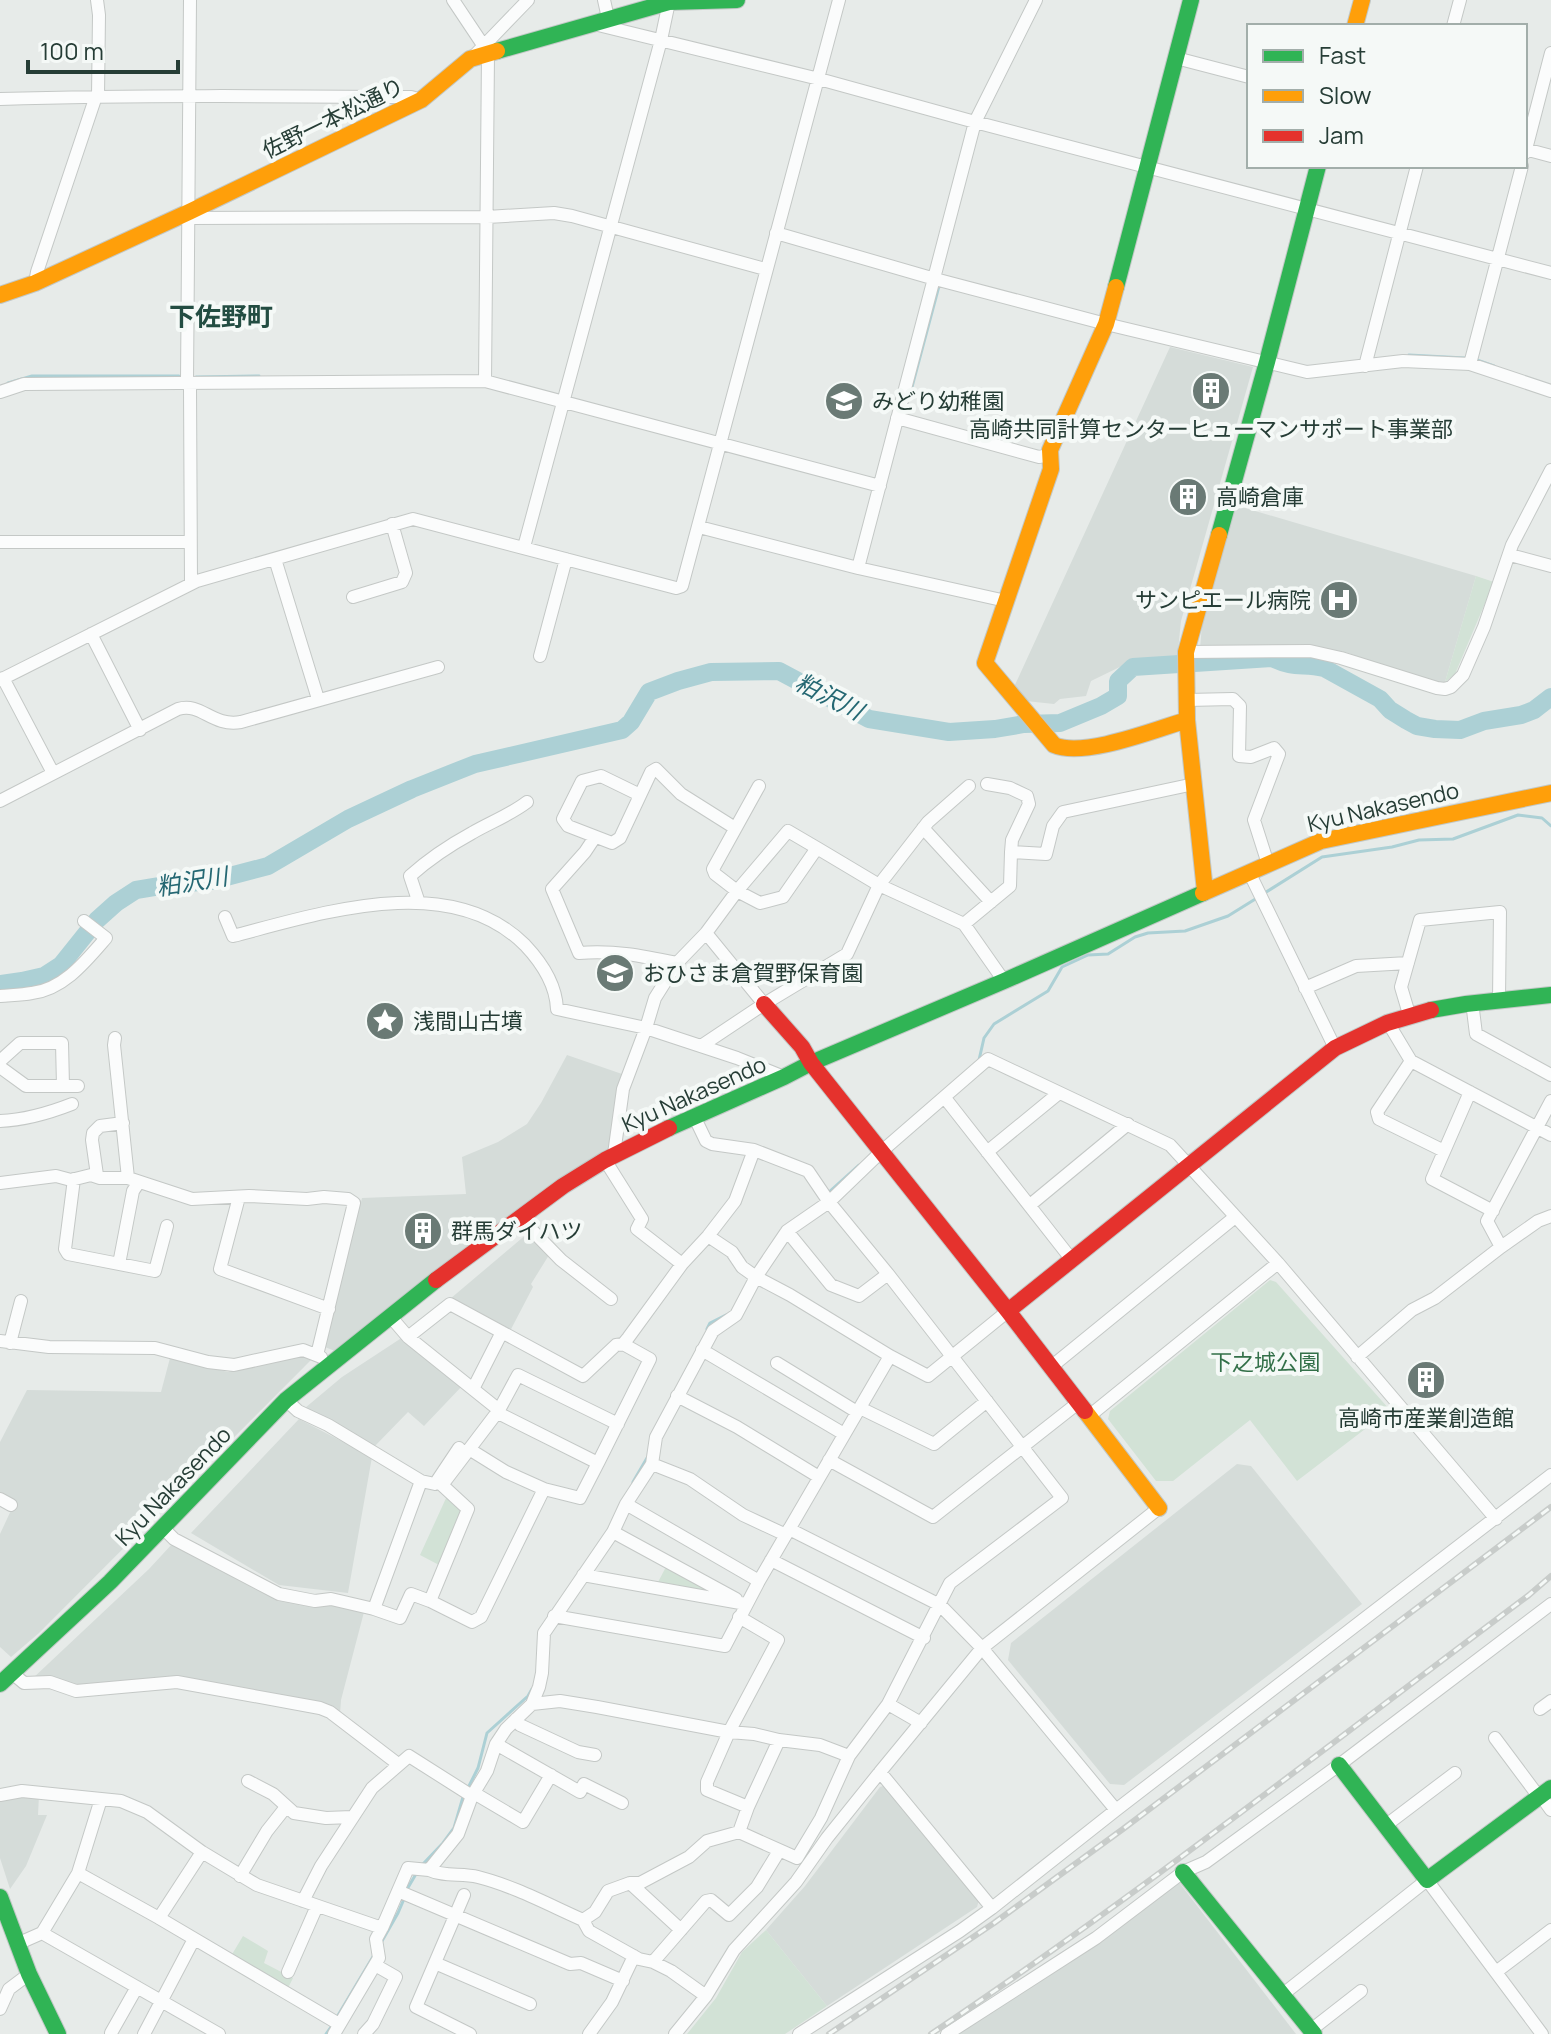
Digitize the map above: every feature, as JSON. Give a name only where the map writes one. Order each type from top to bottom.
[{"type":"street","points":[[35,283],[97,96],[97,0]]},
{"type":"street","points":[[190,0],[187,382],[190,388],[191,583]]},
{"type":"street","points":[[453,0],[485,50],[485,381]]},
{"type":"street","points":[[485,50],[528,0]]},
{"type":"street","points":[[604,0],[608,18]]},
{"type":"street","name":"佐野一本松通り","points":[[0,295],[35,283],[190,215],[421,100],[485,50],[669,2],[737,0]]},
{"type":"street","points":[[53,773],[2,679],[191,583],[413,519],[676,588],[682,586],[839,0]]},
{"type":"street","points":[[858,568],[975,122],[1036,0]]},
{"type":"street","points":[[1187,720],[1096,748],[1063,749],[1054,745],[985,663],[1051,469],[1049,455],[1052,443],[1106,324],[1191,0]]},
{"type":"street","points":[[1356,24],[1362,0]]},
{"type":"street","points":[[1454,24],[1460,0]]},
{"type":"street","points":[[524,547],[669,2]]},
{"type":"street","points":[[591,23],[819,79],[1551,273]]},
{"type":"street","points":[[1527,143],[1551,53]]},
{"type":"street","points":[[1176,58],[1247,76]]},
{"type":"street","points":[[0,99],[190,96],[411,97],[421,100]]},
{"type":"street","points":[[1527,151],[1551,156]]},
{"type":"street","points":[[1205,891],[1187,720],[1186,662],[1317,168]]},
{"type":"street","points":[[1365,366],[1417,168]]},
{"type":"street","points":[[1470,364],[1521,168]]},
{"type":"street","points":[[190,215],[487,217],[554,213],[765,269]]},
{"type":"street","points":[[776,233],[1106,324],[1307,372],[1403,361],[1470,364],[1551,391]]},
{"type":"street","points":[[0,392],[24,384],[485,381],[880,486]]},
{"type":"street","points":[[897,418],[1039,457],[1049,455]]},
{"type":"street","points":[[1186,662],[1310,651],[1445,689],[1458,682],[1463,675],[1484,627],[1512,545],[1551,470]]},
{"type":"street","points":[[353,597],[402,582],[406,573],[392,524]]},
{"type":"street","points":[[699,527],[858,568],[1006,601]]},
{"type":"street","points":[[0,542],[189,542]]},
{"type":"street","points":[[1510,555],[1551,566]]},
{"type":"street","points":[[275,559],[318,699]]},
{"type":"street","points":[[540,656],[566,559]]},
{"type":"street","points":[[91,634],[140,730]]},
{"type":"street","points":[[0,801],[178,709],[192,707],[222,723],[232,724],[438,667]]},
{"type":"street","points":[[1187,700],[1233,699],[1240,706],[1239,756],[1251,757],[1274,748],[1279,754],[1254,820],[1268,864]]},
{"type":"street","points":[[640,795],[601,776],[582,781],[563,819],[568,826],[612,843],[620,838],[651,772],[656,769],[681,794],[735,828]]},
{"type":"street","points":[[964,924],[1010,886],[1012,840],[1029,804],[1027,796],[1010,788],[987,784]]},
{"type":"street","points":[[1011,852],[1046,854],[1053,826],[1063,812],[1194,784]]},
{"type":"street","points":[[759,786],[713,869],[715,874],[760,903],[783,897],[817,848]]},
{"type":"street","points":[[701,1046],[847,954],[879,885],[928,822],[969,786]]},
{"type":"street","name":"Kyu Nakasendo","points":[[6,1678],[110,1582],[324,1359],[390,1316],[563,1186],[609,1157],[811,1063],[1321,841],[1551,793]]},
{"type":"street","points":[[419,903],[410,876],[456,842],[513,813],[527,802]]},
{"type":"street","points":[[923,828],[991,902]]},
{"type":"street","points":[[682,1264],[637,1229],[642,1219],[609,1157],[623,1089],[655,998],[677,963],[706,933],[788,831],[879,885],[964,924],[1004,981]]},
{"type":"street","points":[[595,837],[552,889],[579,953],[604,951],[635,954],[677,963]]},
{"type":"street","points":[[1249,872],[1335,1048]]},
{"type":"street","points":[[225,917],[233,936],[364,905],[419,903],[478,914],[515,936],[539,960],[557,1000],[557,1009],[646,1028],[784,1077]]},
{"type":"street","points":[[1409,1014],[1401,987],[1420,920],[1500,912],[1499,999]]},
{"type":"street","points":[[0,996],[49,989],[80,967],[106,938],[84,921]]},
{"type":"street","points":[[675,2034],[706,1996],[734,1950],[796,1882],[880,1772],[982,1648],[1159,1508],[1008,1311],[811,1063],[802,1047],[706,933]]},
{"type":"street","points":[[1305,988],[1356,966],[1408,963]]},
{"type":"street","points":[[708,1236],[732,1252],[742,1267],[756,1277],[928,1376],[1335,1048],[1387,1021],[1441,1006],[1551,995]]},
{"type":"street","points":[[1472,1002],[1476,1034],[1551,1075]]},
{"type":"street","points":[[1387,1021],[1411,1061],[1551,1135]]},
{"type":"street","points":[[115,1038],[123,1123],[134,1180],[119,1264]]},
{"type":"street","points":[[63,1086],[62,1043],[20,1043],[0,1064],[26,1086],[63,1086],[78,1086]]},
{"type":"street","points":[[426,1870],[458,1834],[496,1744],[506,1729],[532,1704],[542,1673],[544,1633],[613,1532],[626,1504],[652,1464],[656,1437],[713,1331],[736,1315],[756,1277],[787,1231],[829,1202],[882,1151],[988,1059],[1170,1145],[1278,1263],[1496,1519]]},
{"type":"street","points":[[1411,1061],[1377,1112],[1379,1119],[1444,1151]]},
{"type":"street","points":[[1470,1092],[1432,1179],[1493,1211]]},
{"type":"street","points":[[987,1152],[1059,1093]]},
{"type":"street","points":[[945,1098],[1072,1260]]},
{"type":"street","points":[[1501,1247],[1487,1221],[1551,1101]]},
{"type":"street","points":[[0,1121],[28,1117],[72,1104]]},
{"type":"street","points":[[583,1920],[595,1912],[608,1891],[630,1883],[640,1883],[689,1857],[707,1841],[739,1832],[797,1858],[821,1818],[849,1756],[888,1704],[950,1583],[1062,1498],[829,1202],[808,1171],[754,1150],[712,1144],[706,1141],[694,1116]]},
{"type":"street","points":[[97,1175],[93,1133],[100,1126],[123,1123]]},
{"type":"street","points":[[1030,1205],[1128,1124]]},
{"type":"street","points":[[623,1344],[682,1264],[735,1201],[754,1150]]},
{"type":"street","points":[[0,1183],[97,1175],[100,1178],[134,1180],[192,1199],[324,1197],[348,1199],[354,1203],[329,1309],[324,1359],[303,1350],[234,1365],[208,1362],[155,1348],[3,1345],[21,1301]]},
{"type":"street","points":[[74,1179],[65,1249],[68,1254],[155,1271],[167,1226]]},
{"type":"street","points":[[239,1197],[220,1269],[329,1309]]},
{"type":"street","points":[[1357,1357],[1412,1310],[1435,1298],[1538,1221],[1551,1216]]},
{"type":"street","points":[[1051,1367],[1235,1217]]},
{"type":"street","points":[[520,1218],[561,1260],[611,1299]]},
{"type":"street","points":[[787,1231],[831,1285],[859,1296],[888,1274]]},
{"type":"street","points":[[829,1460],[933,1517],[1023,1447],[1083,1410],[1278,1263]]},
{"type":"street","points":[[408,1337],[450,1304],[583,1376],[616,1345],[623,1344],[650,1359],[580,1498],[544,1489],[464,1449]]},
{"type":"street","points":[[390,1316],[408,1337],[498,1412],[598,1463]]},
{"type":"street","points":[[473,1389],[502,1332]]},
{"type":"street","points":[[702,1350],[844,1434]]},
{"type":"street","points":[[554,1616],[725,1646],[759,1581],[890,1356]]},
{"type":"street","points":[[777,1363],[858,1410],[934,1444],[987,1401]]},
{"type":"street","points":[[286,1400],[298,1411],[328,1425],[421,1481],[435,1484],[498,1412],[518,1375],[618,1424]]},
{"type":"street","points":[[677,1396],[737,1427],[819,1477]]},
{"type":"street","points":[[430,1601],[468,1509],[442,1485],[464,1449]]},
{"type":"street","points":[[652,1464],[690,1479],[743,1515],[787,1532],[940,1605],[982,1648],[1116,1810]]},
{"type":"street","points":[[799,2034],[992,1908],[1551,1475]]},
{"type":"street","points":[[374,1609],[421,1481]]},
{"type":"street","points":[[163,1528],[174,1539],[279,1594],[315,1601],[331,1599],[400,1618],[411,1594],[472,1622],[481,1617],[544,1489]]},
{"type":"street","points":[[626,1504],[759,1581]]},
{"type":"street","points":[[613,1532],[746,1604]]},
{"type":"street","points":[[771,1560],[924,1638]]},
{"type":"street","points":[[583,1575],[746,1604]]},
{"type":"street","points":[[947,2034],[1096,1938],[1183,1872],[1206,1862],[1551,1604]]},
{"type":"street","points":[[739,1617],[778,1640],[729,1732],[707,1782],[707,1790],[748,1807]]},
{"type":"street","points":[[6,1678],[24,1683],[50,1682],[76,1691],[177,1682],[320,1708],[330,1712],[398,1764]]},
{"type":"street","points":[[532,1704],[560,1701],[820,1745],[849,1756]]},
{"type":"street","points":[[888,1704],[921,1723]]},
{"type":"street","points":[[516,1719],[520,1725],[578,1752],[595,1755]]},
{"type":"street","points":[[1282,1995],[1427,1880],[1545,1798],[1495,1738]]},
{"type":"street","points":[[739,1832],[779,1740]]},
{"type":"street","points":[[496,1744],[580,1792],[584,1784],[622,1803]]},
{"type":"street","points":[[303,1901],[321,1866],[372,1788],[409,1756],[523,1822],[551,1775]]},
{"type":"street","points":[[1339,1765],[1543,2034],[1551,2030]]},
{"type":"street","points":[[880,1772],[992,1908]]},
{"type":"street","points":[[1385,1826],[1455,1773]]},
{"type":"street","points":[[248,1781],[273,1794],[294,1813],[315,1817],[352,1817]]},
{"type":"street","points":[[0,1795],[22,1791],[121,1801],[147,1812],[202,1852],[257,1885],[382,1928]]},
{"type":"street","points":[[17,1944],[42,1933],[78,1873],[101,1799]]},
{"type":"street","points":[[240,1876],[267,1831],[286,1807]]},
{"type":"street","points":[[653,1962],[706,1901],[715,1902],[729,1915],[757,1887],[779,1851]]},
{"type":"street","points":[[159,1918],[202,1852]]},
{"type":"street","points":[[78,1873],[194,1939],[336,2029],[379,1958],[376,1939],[408,1868],[475,1876],[534,1898],[583,1920],[589,1931],[634,1956],[671,1971],[706,1996]]},
{"type":"street","points":[[1183,1872],[1313,2032],[1361,1991]]},
{"type":"street","points":[[630,1883],[681,1930]]},
{"type":"street","points":[[398,1891],[570,1964],[581,1963],[623,1981]]},
{"type":"street","points":[[464,1895],[416,2007],[470,2034]]},
{"type":"street","points":[[1,1903],[29,1974],[58,2034]]},
{"type":"street","points":[[288,1972],[317,1906]]},
{"type":"street","points":[[1496,1972],[1551,1930]]},
{"type":"street","points":[[42,1933],[219,2034]]},
{"type":"street","points":[[144,2034],[194,1939]]},
{"type":"street","points":[[589,2034],[612,2002],[634,1956]]},
{"type":"street","points":[[435,1963],[530,2004]]},
{"type":"street","points":[[364,2034],[373,2024],[396,1977],[375,1965]]},
{"type":"street","points":[[0,2009],[9,1989],[29,1974]]},
{"type":"street","points":[[111,2033],[137,1987]]},
{"type":"shaded area","points":[[1170,347],[1253,367],[1181,621],[1177,660],[1132,661],[1091,681],[1086,696],[1060,699],[1054,704],[1026,701],[1014,687]]},
{"type":"shaded area","name":"サンピエール病院","points":[[1235,505],[1476,576],[1445,682],[1349,653],[1305,644],[1200,649],[1202,624]]},
{"type":"shaded area","points":[[567,1055],[622,1074],[608,1151],[335,1351],[325,1347],[362,1198],[466,1194],[462,1157],[498,1142],[527,1124]]},
{"type":"shaded area","points":[[528,1233],[549,1255],[531,1284],[533,1287],[509,1333],[450,1299]]},
{"type":"shaded area","points":[[403,1337],[464,1384],[424,1426],[408,1412],[374,1447],[305,1408],[342,1377]]},
{"type":"shaded area","points":[[292,1357],[311,1360],[39,1633],[11,1657],[0,1647],[0,1534],[14,1504],[0,1495],[0,1442],[27,1390],[161,1392],[170,1358],[228,1372]]},
{"type":"shaded area","points":[[299,1419],[372,1457],[348,1593],[279,1585],[191,1533]]},
{"type":"shaded area","points":[[1237,1464],[1251,1466],[1362,1604],[1124,1785],[1110,1784],[1008,1660],[1011,1643]]},
{"type":"shaded area","points":[[173,1543],[277,1599],[331,1604],[364,1612],[340,1714],[242,1689],[77,1685],[32,1679]]},
{"type":"shaded area","points":[[886,1785],[979,1900],[977,1907],[827,2006],[766,1930],[805,1886],[880,1787]]},
{"type":"shaded area","points":[[39,1795],[38,1815],[47,1815],[26,1866],[10,1889],[0,1858],[0,1798]]},
{"type":"shaded area","points":[[1178,1881],[1296,2034],[957,2034]]},
{"type":"green space","points":[[1476,576],[1494,582],[1455,674],[1445,682]]},
{"type":"green space","name":"下之城公園","points":[[1270,1280],[1276,1282],[1390,1410],[1297,1481],[1250,1420],[1173,1481],[1156,1481],[1108,1419],[1110,1411]]},
{"type":"green space","points":[[447,1496],[463,1509],[441,1566],[420,1555]]},
{"type":"green space","points":[[667,1565],[729,1598],[657,1584]]},
{"type":"green space","points":[[766,1930],[827,2006],[785,2034],[687,2034],[716,1998],[742,1952]]},
{"type":"green space","points":[[243,1936],[268,1951],[264,1963],[293,1978],[288,1988],[231,1956]]},
{"type":"waterway","points":[[909,398],[939,286]]},
{"type":"waterway","points":[[1409,355],[1465,358]]},
{"type":"waterway","points":[[1477,360],[1494,366]]},
{"type":"waterway","points":[[8,383],[32,376],[179,376]]},
{"type":"waterway","points":[[196,377],[259,376]]},
{"type":"waterway","name":"粕沢川","points":[[0,984],[44,976],[61,965],[97,920],[136,890],[211,881],[268,866],[348,819],[475,764],[622,730],[631,722],[649,692],[711,672],[779,671],[869,719],[949,732],[1060,723],[1118,696],[1118,681],[1133,667],[1272,658],[1293,665],[1324,668],[1380,699],[1406,720],[1417,726],[1435,729],[1460,730],[1484,721],[1521,715],[1534,710],[1551,697]]},
{"type":"waterway","points":[[1263,894],[1322,857],[1419,840],[1453,839],[1518,815],[1542,818],[1551,826]]},
{"type":"waterway","points":[[977,1062],[984,1038],[994,1024],[1048,991],[1062,967],[1088,955],[1108,954],[1135,937],[1148,933],[1185,931],[1228,916],[1257,898]]},
{"type":"waterway","points":[[829,1192],[859,1165]]},
{"type":"waterway","points":[[707,1329],[710,1323],[726,1315]]},
{"type":"waterway","points":[[633,1482],[647,1458]]},
{"type":"waterway","points":[[467,1790],[478,1768],[487,1733],[532,1689]]},
{"type":"waterway","points":[[423,1864],[454,1828],[463,1797]]},
{"type":"waterway","points":[[406,1891],[416,1874]]},
{"type":"waterway","points":[[382,1941],[404,1899]]},
{"type":"waterway","points":[[337,2017],[374,1955]]},
{"type":"waterway","points":[[326,2034],[333,2024]]},
{"type":"railway","points":[[829,2034],[994,1923],[1123,1829],[1551,1507]]},
{"type":"railway","points":[[931,2034],[1233,1819],[1551,1576]]},
{"type":"traffic: fast","points":[[497,51],[669,2],[737,0]]},
{"type":"traffic: fast","points":[[1116,287],[1191,0]]},
{"type":"traffic: fast","points":[[1219,535],[1317,168]]},
{"type":"traffic: fast","points":[[669,1128],[1203,893]]},
{"type":"traffic: fast","points":[[1431,1010],[1551,995]]},
{"type":"traffic: fast","points":[[0,1684],[110,1582],[286,1400],[436,1280]]},
{"type":"traffic: fast","points":[[1339,1765],[1427,1880],[1551,1788]]},
{"type":"traffic: fast","points":[[1183,1872],[1314,2034]]},
{"type":"traffic: fast","points":[[0,1897],[29,1974],[58,2034]]},
{"type":"traffic: slow","points":[[1356,24],[1362,0]]},
{"type":"traffic: slow","points":[[0,295],[35,283],[189,212],[421,100],[470,59],[497,51]]},
{"type":"traffic: slow","points":[[1116,287],[1106,324],[1050,450],[1051,469],[985,663],[1054,745],[1067,748],[1101,745],[1187,720]]},
{"type":"traffic: slow","points":[[1205,891],[1187,720],[1186,652],[1219,535]]},
{"type":"traffic: slow","points":[[1203,893],[1321,841],[1551,793]]},
{"type":"traffic: slow","points":[[1085,1411],[1159,1508]]},
{"type":"traffic: jam","points":[[764,1004],[802,1047],[811,1063],[1085,1411]]},
{"type":"traffic: jam","points":[[1008,1311],[1335,1048],[1387,1023],[1431,1010]]},
{"type":"traffic: jam","points":[[436,1280],[563,1186],[605,1160],[669,1128]]},
{"type":"place","name":"高崎共同計算センターヒューマンサポート事業部","points":[[1211,391]]},
{"type":"place","name":"みどり幼稚園","points":[[844,401]]},
{"type":"place","name":"高崎倉庫","points":[[1188,497]]},
{"type":"place","name":"サンピエール病院","points":[[1339,600]]},
{"type":"place","name":"おひさま倉賀野保育園","points":[[615,973]]},
{"type":"place","name":"浅間山古墳","points":[[385,1021]]},
{"type":"place","name":"群馬ダイハツ","points":[[423,1231]]},
{"type":"place","name":"高崎市産業創造館","points":[[1426,1380]]},
{"type":"district","name":"下佐野町","points":[[221,317]]}]
